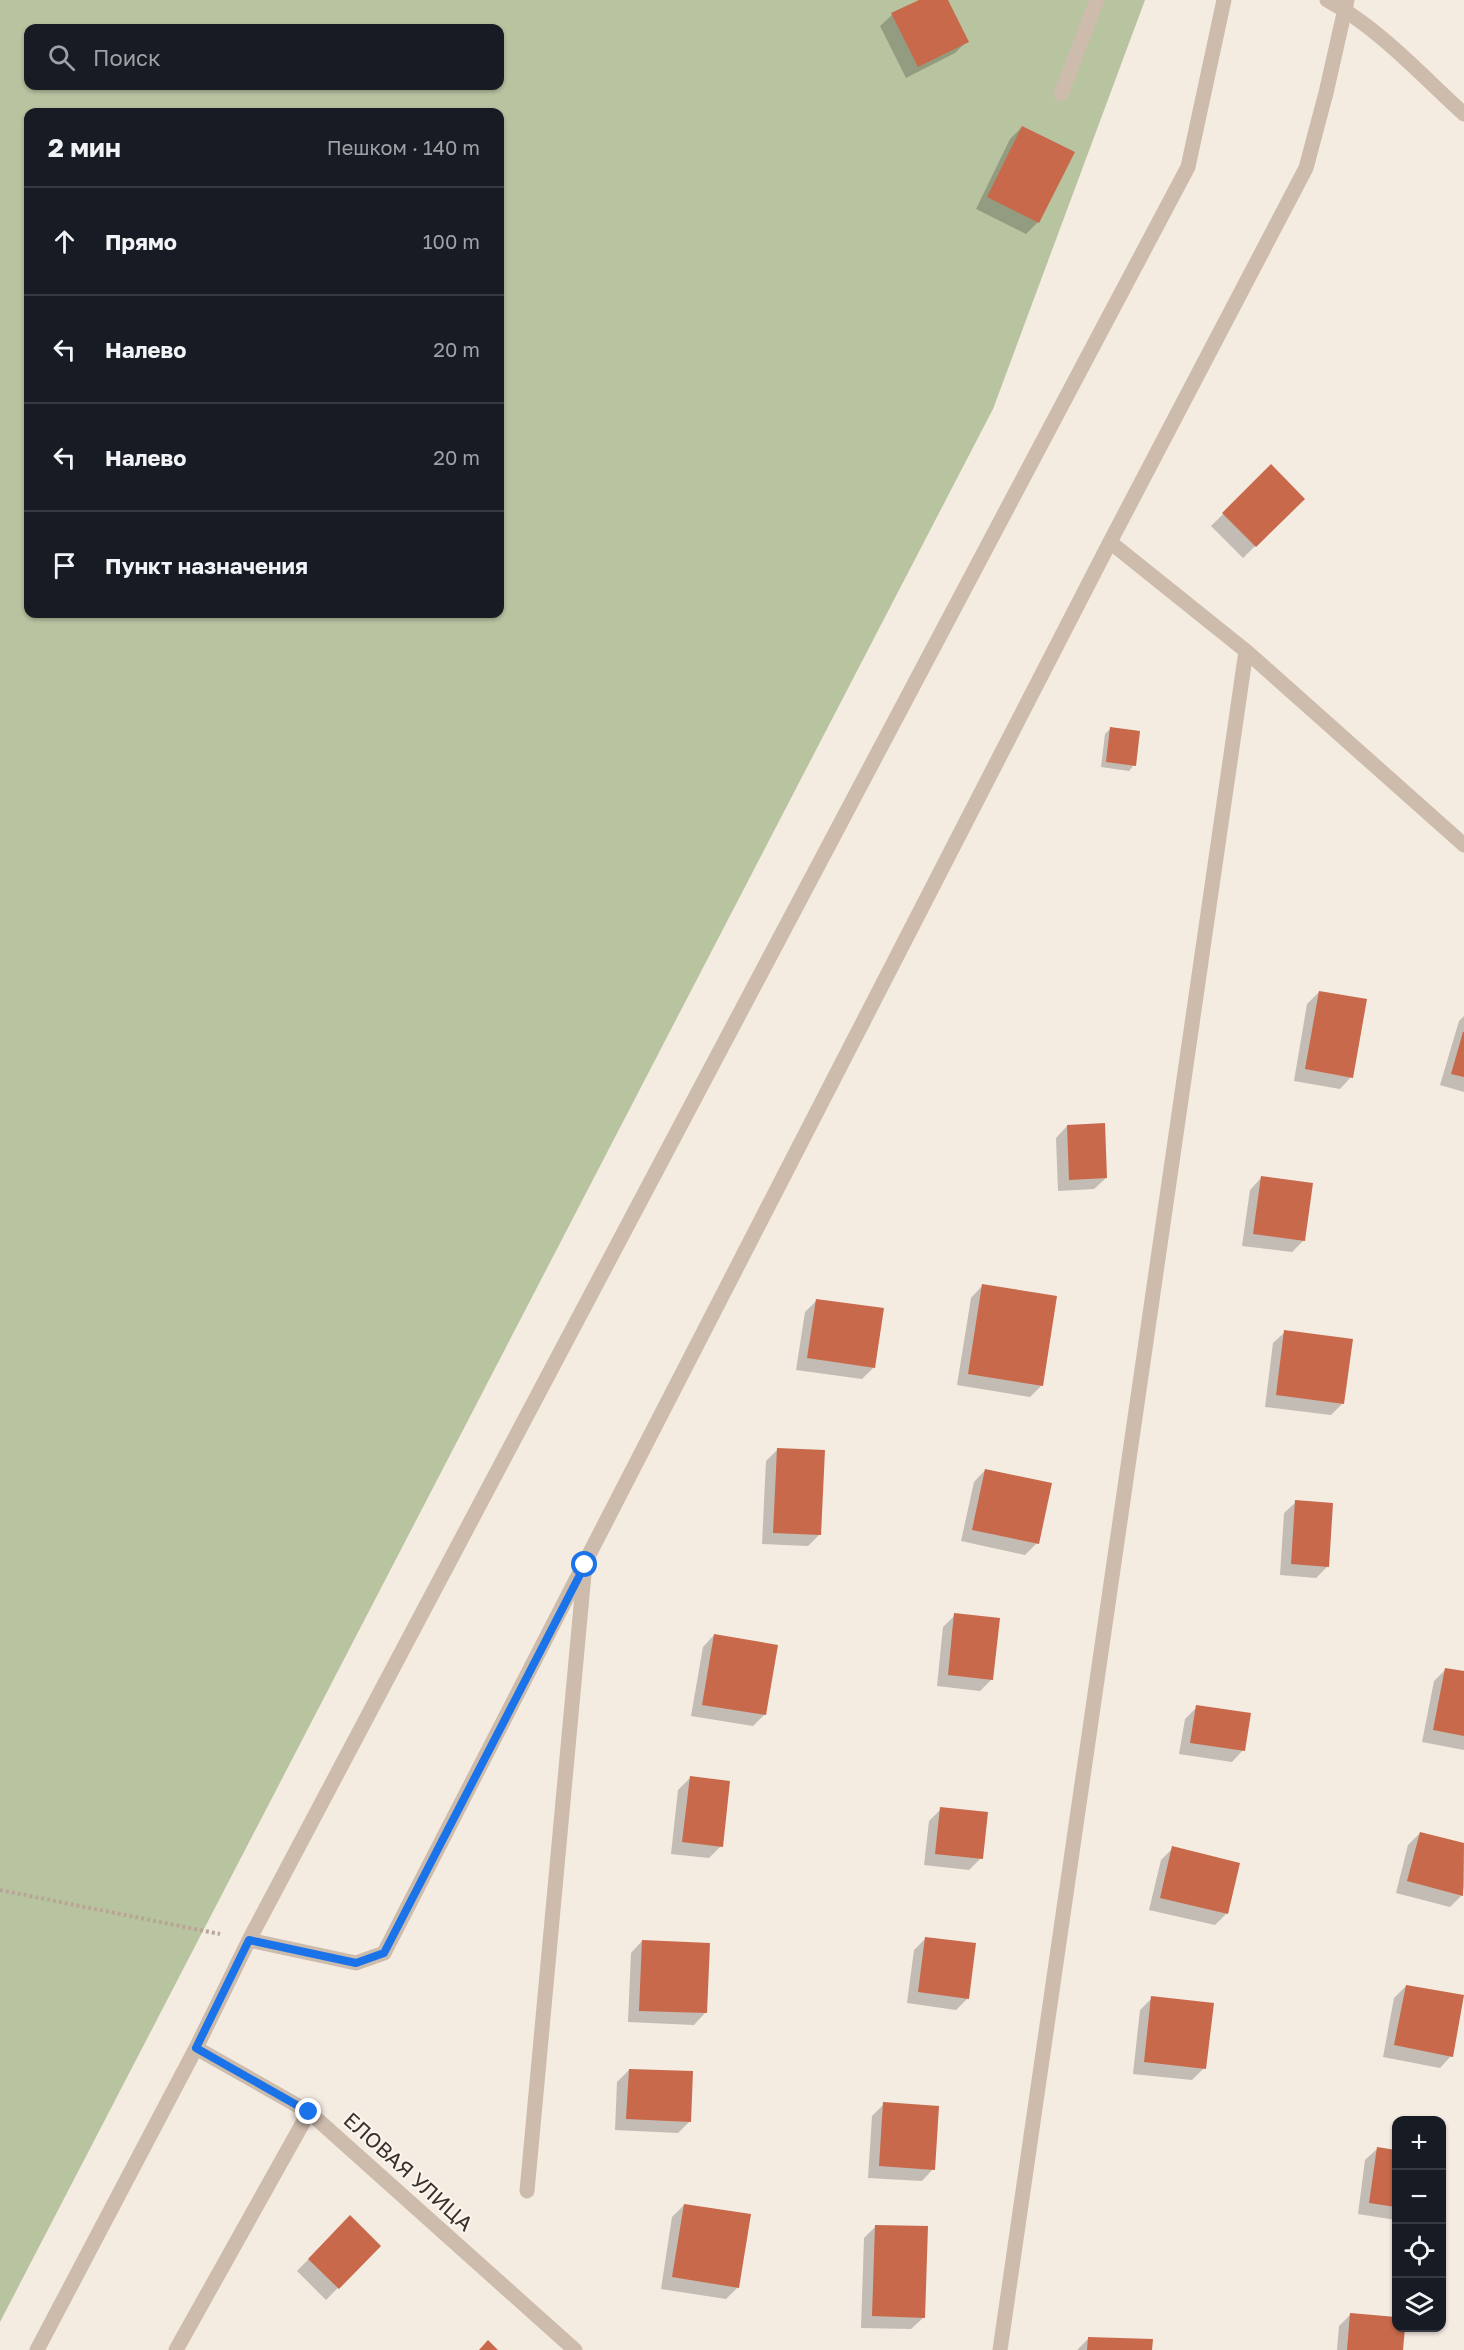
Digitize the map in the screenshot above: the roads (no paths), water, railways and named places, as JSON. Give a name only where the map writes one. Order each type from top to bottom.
[{"type":"street","points":[[1061,93],[1097,0]]},
{"type":"street","points":[[37,2350],[196,2048],[249,1940],[1188,167],[1224,0]]},
{"type":"street","points":[[1328,0],[1347,5],[1464,114]]},
{"type":"street","points":[[249,1940],[356,1963],[384,1953],[1110,542],[1306,168],[1347,5]]},
{"type":"street","points":[[1110,542],[1246,651],[1464,845]]},
{"type":"street","points":[[1000,2350],[1246,651]]},
{"type":"street","points":[[527,2191],[585,1565]]},
{"type":"street","name":"ЕЛОВАЯ УЛИЦА","points":[[196,2048],[309,2112],[575,2350]]},
{"type":"street","points":[[176,2350],[309,2112]]}]
